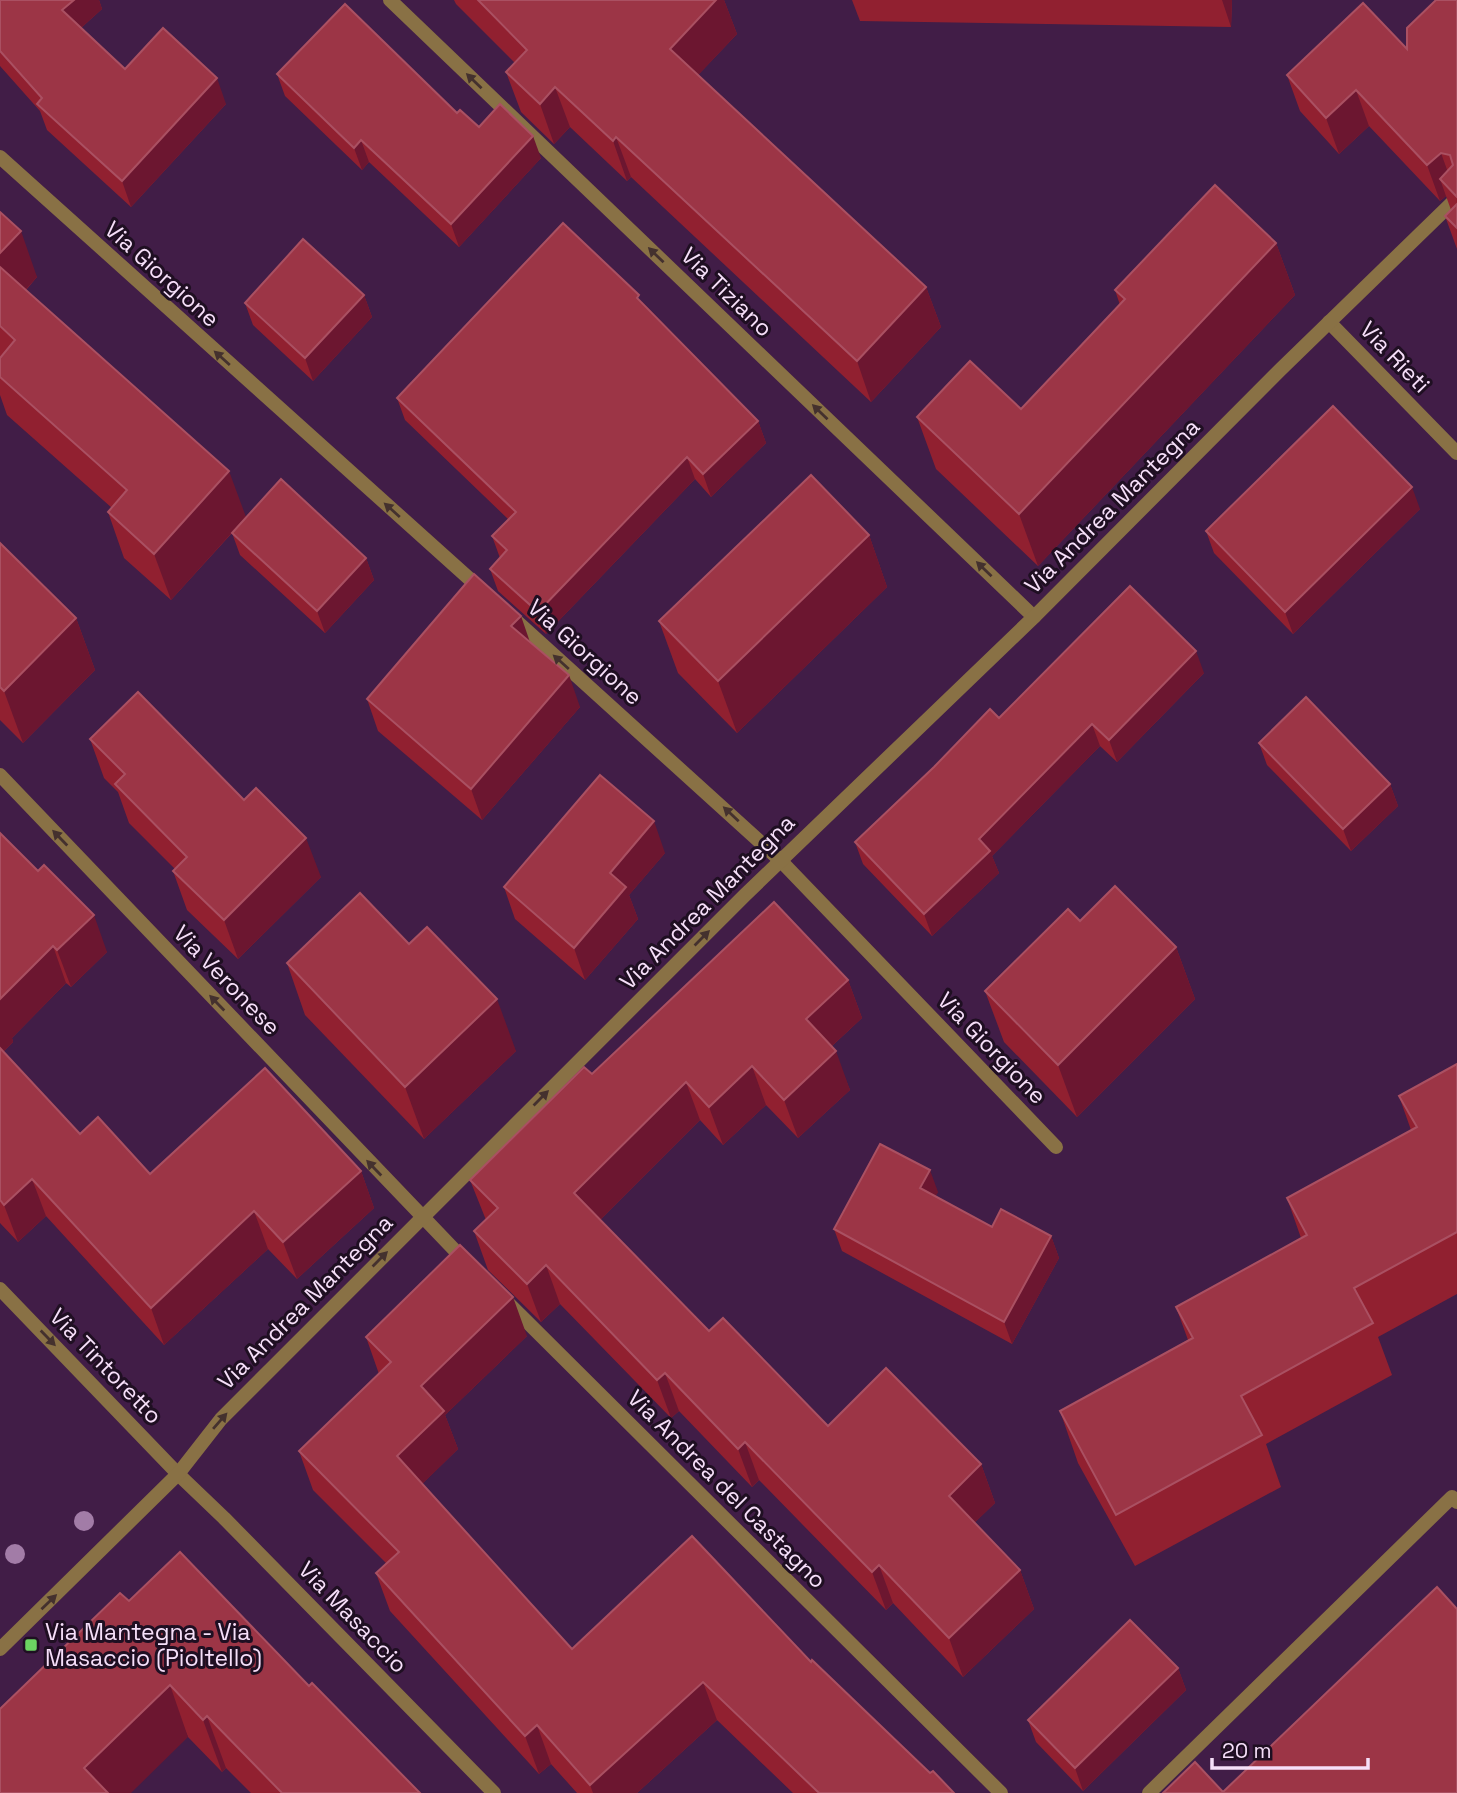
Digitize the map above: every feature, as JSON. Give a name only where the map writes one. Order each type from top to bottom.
[{"type":"street","name":"Via Tiziano","points":[[390,0],[1034,617]]},
{"type":"street","name":"Via Giorgione","points":[[0,157],[780,860],[1056,1147]]},
{"type":"street","name":"Via Andrea Mantegna","points":[[0,1649],[178,1474],[221,1419],[421,1217],[780,860],[1034,617],[1457,198]]},
{"type":"street","name":"Via Rieti","points":[[1329,322],[1457,453]]},
{"type":"street","name":"Via Veronese","points":[[0,775],[421,1217]]},
{"type":"street","points":[[421,1217],[473,1269]]},
{"type":"street","name":"Via Andrea del Castagno","points":[[493,1288],[1001,1793]]},
{"type":"street","name":"Via Tintoretto","points":[[0,1289],[178,1474]]},
{"type":"street","name":"Via Masaccio","points":[[178,1474],[494,1793]]},
{"type":"street","points":[[1149,1793],[1452,1497],[1457,1502]]},
{"type":"building","points":[[0,0],[74,0],[62,10],[125,69],[163,28],[217,78],[122,181],[37,104],[42,98],[0,51]]},
{"type":"building","points":[[478,0],[716,0],[670,49],[926,287],[857,361],[616,137],[613,141],[555,87],[540,104],[506,72],[527,50]]},
{"type":"building","points":[[1436,0],[1457,0],[1457,197],[1440,179],[1453,165],[1450,155],[1441,153],[1427,165],[1356,90],[1326,118],[1287,75],[1363,3],[1407,49],[1407,28]]},
{"type":"building","points":[[345,4],[457,113],[460,110],[479,127],[500,104],[533,136],[451,224],[361,140],[354,148],[277,74]]},
{"type":"building","points":[[1215,185],[1276,243],[1019,514],[917,417],[970,361],[1021,409],[1125,299],[1115,290]]},
{"type":"building","points":[[1457,204],[1457,228],[1445,216]]},
{"type":"building","points":[[0,212],[21,231],[0,253]]},
{"type":"building","points":[[563,223],[639,295],[637,298],[758,421],[703,474],[687,457],[538,612],[490,569],[507,550],[492,536],[516,512],[397,398]]},
{"type":"building","points":[[303,239],[364,295],[305,358],[245,303]]},
{"type":"building","points":[[0,267],[229,471],[154,554],[108,512],[127,490],[0,377],[0,358],[15,340],[0,326]]},
{"type":"building","points":[[1333,406],[1412,487],[1285,612],[1206,531]]},
{"type":"building","points":[[811,475],[869,535],[718,681],[659,621]]},
{"type":"building","points":[[281,479],[366,558],[317,611],[232,533]]},
{"type":"building","points":[[0,543],[76,618],[4,691],[0,687]]},
{"type":"building","points":[[474,574],[521,616],[511,626],[569,675],[471,789],[367,699]]},
{"type":"building","points":[[1130,586],[1196,651],[1109,740],[1092,724],[979,839],[990,851],[924,914],[855,842],[990,709],[999,718]]},
{"type":"building","points":[[138,692],[244,800],[256,788],[306,838],[224,920],[173,871],[187,857],[115,784],[125,774],[90,739]]},
{"type":"building","points":[[1306,697],[1390,784],[1343,829],[1259,743]]},
{"type":"building","points":[[600,775],[654,821],[610,873],[626,887],[574,948],[504,887]]},
{"type":"building","points":[[0,833],[38,871],[44,865],[94,915],[57,950],[53,946],[0,999]]},
{"type":"building","points":[[1115,886],[1176,947],[1058,1065],[985,991],[1068,909],[1080,921]]},
{"type":"building","points":[[360,893],[409,944],[427,927],[497,999],[405,1087],[287,963]]},
{"type":"building","points":[[774,902],[848,980],[806,1019],[836,1051],[784,1100],[752,1066],[709,1107],[686,1082],[574,1193],[709,1331],[723,1318],[828,1426],[886,1368],[981,1464],[949,1496],[1020,1570],[949,1638],[879,1565],[872,1572],[745,1442],[738,1449],[665,1373],[657,1380],[546,1265],[527,1284],[474,1231],[498,1208],[470,1180],[584,1067],[592,1074]]},
{"type":"building","points":[[0,1048],[80,1134],[98,1117],[150,1174],[265,1068],[361,1171],[283,1242],[254,1211],[151,1308],[32,1179],[4,1205],[0,1200]]},
{"type":"building","points":[[1457,1064],[1457,1232],[1354,1288],[1373,1323],[1241,1396],[1262,1435],[1116,1515],[1060,1411],[1193,1338],[1176,1307],[1307,1235],[1287,1198],[1417,1127],[1399,1096]]},
{"type":"building","points":[[880,1144],[930,1170],[920,1188],[992,1227],[1001,1209],[1051,1236],[1004,1322],[834,1229]]},
{"type":"building","points":[[460,1245],[513,1297],[421,1386],[444,1411],[397,1456],[572,1649],[692,1536],[811,1662],[812,1660],[954,1793],[819,1793],[703,1682],[590,1785],[537,1725],[525,1736],[376,1573],[399,1552],[299,1451],[391,1362],[366,1337]]},
{"type":"building","points":[[180,1552],[309,1686],[312,1683],[420,1793],[282,1793],[207,1716],[203,1720],[170,1685],[84,1768],[108,1793],[0,1793],[0,1709],[120,1593],[129,1601]]},
{"type":"building","points":[[1437,1587],[1457,1609],[1457,1793],[1163,1793],[1195,1762],[1223,1792]]},
{"type":"building","points":[[1130,1620],[1178,1668],[1075,1768],[1028,1720]]},
{"type":"place","name":"Via Mantegna - Via Masaccio (Pioltello)","points":[[31,1645]]}]
